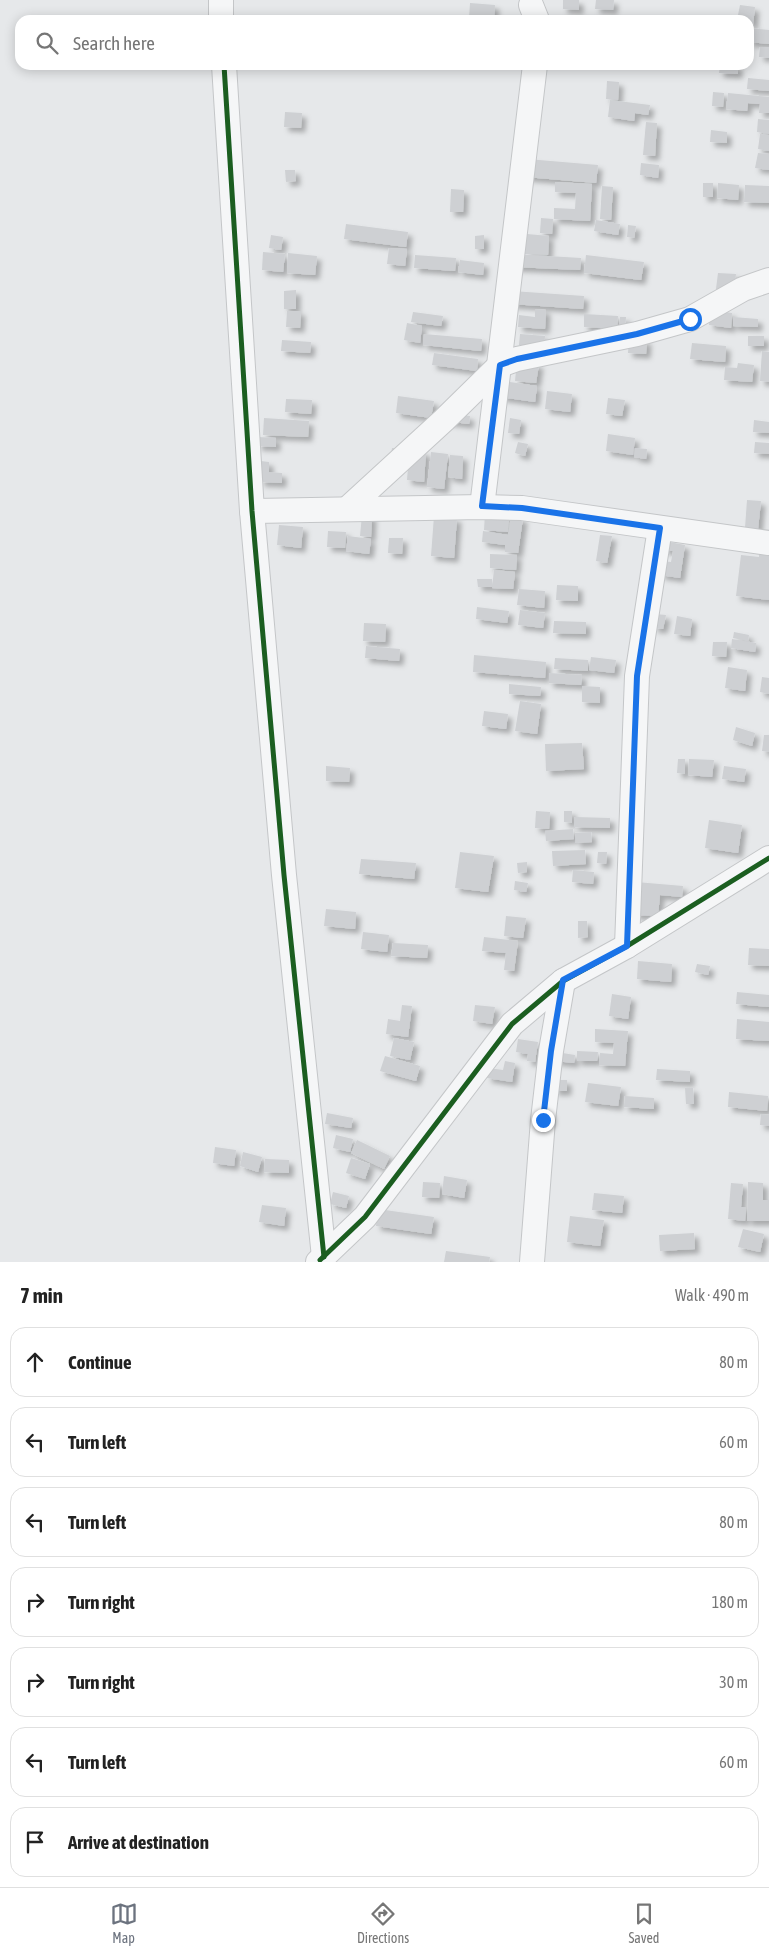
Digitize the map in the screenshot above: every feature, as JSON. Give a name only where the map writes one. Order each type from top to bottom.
[{"type":"street","points":[[221,0],[221,15]]},
{"type":"street","points":[[224,70],[252,511],[321,1259]]},
{"type":"street","points":[[482,506],[535,70]]},
{"type":"street","points":[[348,508],[500,365],[517,359],[637,334],[690,319],[743,289],[769,280]]},
{"type":"street","points":[[252,511],[482,506],[522,508],[769,543]]},
{"type":"street","points":[[627,946],[637,676],[660,528]]},
{"type":"street","points":[[321,1259],[365,1217],[512,1024],[563,980],[627,946],[769,858]]},
{"type":"street","points":[[532,1262],[545,1100],[563,980]]},
{"type":"building","points":[[563,0],[579,0],[579,10],[563,9]]},
{"type":"building","points":[[596,0],[614,0],[613,10],[595,9]]},
{"type":"building","points":[[470,3],[495,5],[494,15],[469,15]]},
{"type":"building","points":[[740,5],[755,7],[754,16],[738,15]]},
{"type":"building","points":[[754,28],[769,30],[769,44],[754,42]]},
{"type":"building","points":[[760,47],[769,47],[769,58],[759,57]]},
{"type":"building","points":[[719,70],[738,70],[738,74],[719,73]]},
{"type":"building","points":[[748,78],[769,80],[769,91],[747,89]]},
{"type":"building","points":[[607,81],[619,82],[618,100],[606,99]]},
{"type":"building","points":[[713,92],[724,93],[723,107],[712,106]]},
{"type":"building","points":[[728,93],[769,97],[769,113],[759,113],[760,104],[748,103],[747,111],[726,109]]},
{"type":"building","points":[[610,100],[650,105],[648,115],[635,113],[634,121],[608,117]]},
{"type":"building","points":[[285,112],[302,113],[301,128],[284,127]]},
{"type":"building","points":[[758,119],[769,120],[769,134],[757,132]]},
{"type":"building","points":[[646,122],[657,123],[655,156],[643,155]]},
{"type":"building","points":[[711,130],[727,132],[727,143],[710,142]]},
{"type":"building","points":[[760,134],[769,135],[769,151],[758,149]]},
{"type":"building","points":[[758,153],[769,154],[769,170],[755,168]]},
{"type":"building","points":[[527,159],[598,165],[596,183],[525,177]]},
{"type":"building","points":[[641,163],[659,165],[658,178],[640,175]]},
{"type":"building","points":[[285,170],[295,170],[296,181],[286,182]]},
{"type":"building","points":[[555,182],[592,184],[590,221],[554,219],[554,208],[575,209],[576,193],[555,192]]},
{"type":"building","points":[[703,183],[713,183],[713,197],[703,197]]},
{"type":"building","points":[[718,183],[739,185],[738,200],[717,198]]},
{"type":"building","points":[[745,185],[769,186],[769,203],[744,202]]},
{"type":"building","points":[[602,186],[613,187],[611,220],[600,219]]},
{"type":"building","points":[[451,189],[464,190],[463,212],[450,212]]},
{"type":"building","points":[[541,218],[553,219],[552,234],[540,233]]},
{"type":"building","points":[[596,220],[620,224],[618,235],[594,231]]},
{"type":"building","points":[[346,224],[408,232],[406,247],[344,239]]},
{"type":"building","points":[[628,225],[636,226],[634,238],[627,237]]},
{"type":"building","points":[[527,234],[549,236],[548,255],[525,254]]},
{"type":"building","points":[[271,235],[283,237],[281,250],[269,248]]},
{"type":"building","points":[[484,235],[484,249],[475,249],[475,236]]},
{"type":"building","points":[[389,248],[407,249],[405,266],[387,264]]},
{"type":"building","points":[[263,252],[285,254],[283,272],[262,270]]},
{"type":"building","points":[[288,253],[317,256],[315,275],[287,273]]},
{"type":"building","points":[[514,254],[581,258],[580,270],[513,267]]},
{"type":"building","points":[[415,255],[456,258],[455,271],[414,268]]},
{"type":"building","points":[[586,255],[644,262],[641,280],[584,273]]},
{"type":"building","points":[[460,260],[484,263],[483,275],[458,272]]},
{"type":"building","points":[[718,273],[736,274],[734,290],[716,289]]},
{"type":"building","points":[[296,290],[296,309],[284,309],[284,291]]},
{"type":"building","points":[[512,291],[584,296],[583,309],[511,304]]},
{"type":"building","points":[[535,309],[546,310],[545,329],[518,327],[519,315],[535,317]]},
{"type":"building","points":[[711,310],[732,313],[731,328],[709,325]]},
{"type":"building","points":[[287,311],[301,311],[300,328],[286,327]]},
{"type":"building","points":[[413,312],[443,316],[441,326],[411,322]]},
{"type":"building","points":[[584,314],[618,316],[617,329],[584,327]]},
{"type":"building","points":[[620,317],[626,317],[625,329],[619,328]]},
{"type":"building","points":[[733,317],[758,319],[758,327],[733,326]]},
{"type":"building","points":[[407,323],[422,326],[420,343],[404,340]]},
{"type":"building","points":[[424,334],[482,339],[481,351],[423,345]]},
{"type":"building","points":[[520,334],[545,336],[544,347],[519,345]]},
{"type":"building","points":[[748,336],[764,336],[764,346],[748,346]]},
{"type":"building","points":[[629,339],[647,340],[646,354],[628,353]]},
{"type":"building","points":[[282,340],[311,342],[310,353],[281,351]]},
{"type":"building","points":[[692,343],[726,346],[725,362],[690,359]]},
{"type":"building","points":[[762,351],[769,352],[769,382],[760,381]]},
{"type":"building","points":[[434,353],[478,359],[477,371],[432,365]]},
{"type":"building","points":[[517,361],[539,364],[536,383],[515,381]]},
{"type":"building","points":[[738,363],[754,365],[752,382],[724,380],[725,367],[737,368]]},
{"type":"building","points":[[503,381],[537,386],[535,402],[500,397]]},
{"type":"building","points":[[547,391],[572,394],[570,412],[545,409]]},
{"type":"building","points":[[398,396],[434,401],[431,418],[396,413]]},
{"type":"building","points":[[608,398],[625,400],[622,416],[606,414]]},
{"type":"building","points":[[286,399],[312,400],[311,414],[285,412]]},
{"type":"building","points":[[437,412],[470,416],[469,424],[436,420]]},
{"type":"building","points":[[264,418],[309,421],[308,437],[263,435]]},
{"type":"building","points":[[510,418],[521,420],[519,434],[508,433]]},
{"type":"building","points":[[754,420],[769,422],[769,433],[753,432]]},
{"type":"building","points":[[608,434],[635,438],[633,455],[606,451]]},
{"type":"building","points":[[258,437],[276,438],[276,447],[257,446]]},
{"type":"building","points":[[518,442],[528,444],[525,456],[515,453]]},
{"type":"building","points":[[755,442],[769,443],[769,454],[754,453]]},
{"type":"building","points":[[392,448],[426,452],[424,482],[407,480],[409,455],[390,462]]},
{"type":"building","points":[[635,448],[647,449],[646,459],[634,457]]},
{"type":"building","points":[[431,452],[448,454],[444,489],[427,487]]},
{"type":"building","points":[[450,455],[463,456],[462,479],[448,477]]},
{"type":"building","points":[[261,461],[269,462],[269,472],[282,473],[282,483],[260,482]]},
{"type":"building","points":[[747,500],[761,501],[758,529],[745,528]]},
{"type":"building","points":[[485,513],[509,516],[508,532],[484,530]]},
{"type":"building","points":[[362,515],[372,515],[371,537],[360,536]]},
{"type":"building","points":[[434,516],[457,518],[454,558],[431,556]]},
{"type":"building","points":[[511,516],[523,518],[518,553],[505,552],[505,545],[482,542],[483,531],[508,535]]},
{"type":"building","points":[[279,525],[303,527],[301,548],[277,545]]},
{"type":"building","points":[[328,531],[346,532],[345,548],[327,547]]},
{"type":"building","points":[[600,535],[612,536],[607,563],[596,561]]},
{"type":"building","points":[[348,536],[371,539],[369,554],[346,551]]},
{"type":"building","points":[[389,538],[403,538],[402,554],[388,553]]},
{"type":"building","points":[[664,541],[685,545],[680,578],[660,575],[662,561],[671,562],[673,551],[663,550]]},
{"type":"building","points":[[759,548],[769,549],[769,600],[736,596],[741,555],[759,557]]},
{"type":"building","points":[[490,554],[517,555],[516,570],[490,568]]},
{"type":"building","points":[[494,570],[515,572],[513,589],[492,588]]},
{"type":"building","points":[[477,579],[492,579],[492,587],[478,587]]},
{"type":"building","points":[[557,585],[578,586],[578,601],[556,600]]},
{"type":"building","points":[[519,589],[545,591],[544,608],[517,605]]},
{"type":"building","points":[[477,607],[509,611],[507,623],[476,619]]},
{"type":"building","points":[[520,610],[545,613],[543,628],[518,625]]},
{"type":"building","points":[[655,614],[666,615],[663,629],[653,628]]},
{"type":"building","points":[[677,616],[692,619],[690,636],[674,634]]},
{"type":"building","points":[[554,621],[586,622],[586,634],[553,633]]},
{"type":"building","points":[[364,623],[386,624],[385,642],[363,641]]},
{"type":"building","points":[[734,632],[749,635],[748,641],[733,638]]},
{"type":"building","points":[[732,639],[756,643],[755,652],[731,648]]},
{"type":"building","points":[[713,642],[727,642],[726,657],[712,656]]},
{"type":"building","points":[[366,646],[400,649],[399,661],[365,658]]},
{"type":"building","points":[[474,655],[546,662],[545,678],[473,672]]},
{"type":"building","points":[[591,657],[616,660],[614,673],[589,670]]},
{"type":"building","points":[[555,658],[588,660],[588,671],[554,669]]},
{"type":"building","points":[[728,667],[747,670],[745,691],[725,688]]},
{"type":"building","points":[[549,673],[582,675],[581,685],[549,683]]},
{"type":"building","points":[[762,677],[769,678],[769,694],[760,692]]},
{"type":"building","points":[[509,684],[541,687],[540,696],[509,694]]},
{"type":"building","points":[[582,686],[600,687],[600,703],[582,702]]},
{"type":"building","points":[[520,701],[541,704],[537,734],[515,731]]},
{"type":"building","points":[[484,711],[508,714],[506,729],[482,726]]},
{"type":"building","points":[[736,727],[755,733],[752,746],[733,740]]},
{"type":"building","points":[[764,735],[769,735],[769,752],[762,751]]},
{"type":"building","points":[[582,743],[584,769],[546,771],[545,744]]},
{"type":"building","points":[[678,759],[685,759],[685,774],[677,773]]},
{"type":"building","points":[[689,759],[714,760],[712,777],[688,775]]},
{"type":"building","points":[[326,766],[350,768],[349,782],[326,781]]},
{"type":"building","points":[[724,766],[746,769],[744,782],[722,779]]},
{"type":"building","points":[[536,811],[550,812],[549,829],[535,828]]},
{"type":"building","points":[[564,811],[572,811],[572,823],[564,822]]},
{"type":"building","points":[[575,817],[610,818],[610,828],[574,827]]},
{"type":"building","points":[[709,820],[742,825],[738,853],[705,848]]},
{"type":"building","points":[[573,829],[574,839],[546,841],[545,831]]},
{"type":"building","points":[[591,832],[592,842],[576,843],[575,833]]},
{"type":"building","points":[[585,850],[586,864],[553,866],[552,851]]},
{"type":"building","points":[[460,852],[494,856],[488,892],[455,888]]},
{"type":"building","points":[[598,852],[607,852],[606,864],[597,863]]},
{"type":"building","points":[[361,859],[416,863],[414,879],[359,874]]},
{"type":"building","points":[[527,862],[527,872],[518,873],[517,863]]},
{"type":"building","points":[[573,870],[594,872],[593,884],[572,882]]},
{"type":"building","points":[[515,881],[528,883],[526,892],[514,890]]},
{"type":"building","points":[[636,882],[683,886],[682,897],[660,895],[658,916],[634,915]]},
{"type":"building","points":[[326,909],[356,912],[355,929],[324,926]]},
{"type":"building","points":[[506,916],[526,918],[523,938],[504,936]]},
{"type":"building","points":[[578,921],[587,921],[588,937],[578,938]]},
{"type":"building","points":[[363,932],[389,935],[387,952],[361,949]]},
{"type":"building","points":[[484,937],[518,941],[514,971],[504,970],[506,953],[482,951]]},
{"type":"building","points":[[393,943],[428,945],[427,958],[391,956]]},
{"type":"building","points":[[749,948],[769,949],[769,966],[748,965]]},
{"type":"building","points":[[638,961],[672,964],[671,982],[637,979]]},
{"type":"building","points":[[697,964],[710,966],[708,975],[695,972]]},
{"type":"building","points":[[737,992],[769,995],[769,1007],[736,1004]]},
{"type":"building","points":[[612,994],[631,997],[628,1019],[609,1016]]},
{"type":"building","points":[[402,1005],[412,1006],[408,1037],[386,1034],[388,1019],[400,1021]]},
{"type":"building","points":[[475,1005],[495,1007],[492,1024],[473,1021]]},
{"type":"building","points":[[737,1019],[769,1022],[769,1041],[736,1039]]},
{"type":"building","points":[[595,1029],[628,1031],[625,1066],[599,1065],[600,1053],[613,1054],[614,1043],[595,1042]]},
{"type":"building","points":[[394,1038],[414,1042],[410,1060],[390,1056]]},
{"type":"building","points":[[518,1039],[538,1042],[535,1062],[527,1061],[528,1054],[516,1052]]},
{"type":"building","points":[[577,1051],[598,1052],[597,1061],[577,1061]]},
{"type":"building","points":[[556,1052],[575,1055],[574,1063],[555,1061]]},
{"type":"building","points":[[385,1056],[420,1066],[416,1081],[380,1071]]},
{"type":"building","points":[[505,1061],[515,1063],[512,1082],[487,1078],[488,1068],[503,1070]]},
{"type":"building","points":[[657,1069],[690,1071],[690,1082],[656,1080]]},
{"type":"building","points":[[554,1080],[567,1080],[567,1091],[554,1091]]},
{"type":"building","points":[[588,1083],[621,1087],[618,1106],[585,1102]]},
{"type":"building","points":[[685,1088],[693,1088],[694,1104],[686,1104]]},
{"type":"building","points":[[729,1092],[768,1096],[767,1111],[728,1107]]},
{"type":"building","points":[[625,1096],[654,1098],[654,1109],[624,1107]]},
{"type":"building","points":[[327,1113],[353,1118],[351,1128],[325,1124]]},
{"type":"building","points":[[761,1114],[769,1115],[769,1126],[760,1125]]},
{"type":"building","points":[[336,1135],[353,1139],[350,1152],[333,1148]]},
{"type":"building","points":[[357,1140],[390,1156],[384,1169],[351,1153]]},
{"type":"building","points":[[215,1147],[236,1150],[234,1166],[213,1163]]},
{"type":"building","points":[[243,1152],[262,1157],[258,1172],[240,1166]]},
{"type":"building","points":[[351,1158],[370,1164],[365,1179],[346,1173]]},
{"type":"building","points":[[265,1159],[289,1160],[289,1173],[264,1172]]},
{"type":"building","points":[[444,1176],[467,1180],[464,1198],[442,1194]]},
{"type":"building","points":[[423,1182],[440,1183],[439,1198],[422,1197]]},
{"type":"building","points":[[748,1182],[763,1183],[763,1200],[769,1200],[769,1221],[747,1221]]},
{"type":"building","points":[[731,1183],[743,1184],[741,1207],[746,1207],[745,1221],[728,1219]]},
{"type":"building","points":[[333,1192],[349,1196],[346,1208],[330,1204]]},
{"type":"building","points":[[594,1193],[624,1196],[622,1213],[592,1210]]},
{"type":"building","points":[[262,1205],[286,1208],[284,1226],[259,1222]]},
{"type":"building","points":[[378,1209],[434,1217],[431,1234],[376,1226]]},
{"type":"building","points":[[570,1216],[604,1220],[600,1246],[567,1242]]},
{"type":"building","points":[[743,1229],[764,1234],[760,1252],[738,1247]]},
{"type":"building","points":[[694,1233],[695,1249],[660,1251],[659,1235]]},
{"type":"building","points":[[446,1251],[490,1257],[489,1262],[444,1262]]},
{"type":"cycle path","points":[[224,70],[252,511],[284,875],[324,1257]]},
{"type":"cycle path","points":[[320,1260],[365,1217],[512,1024],[563,981],[627,946],[769,858]]},
{"type":"route","points":[[543,1120],[551,1051],[563,980],[627,946],[637,676],[660,528],[522,508],[482,506],[500,365],[517,359],[637,334],[690,319]]}]
